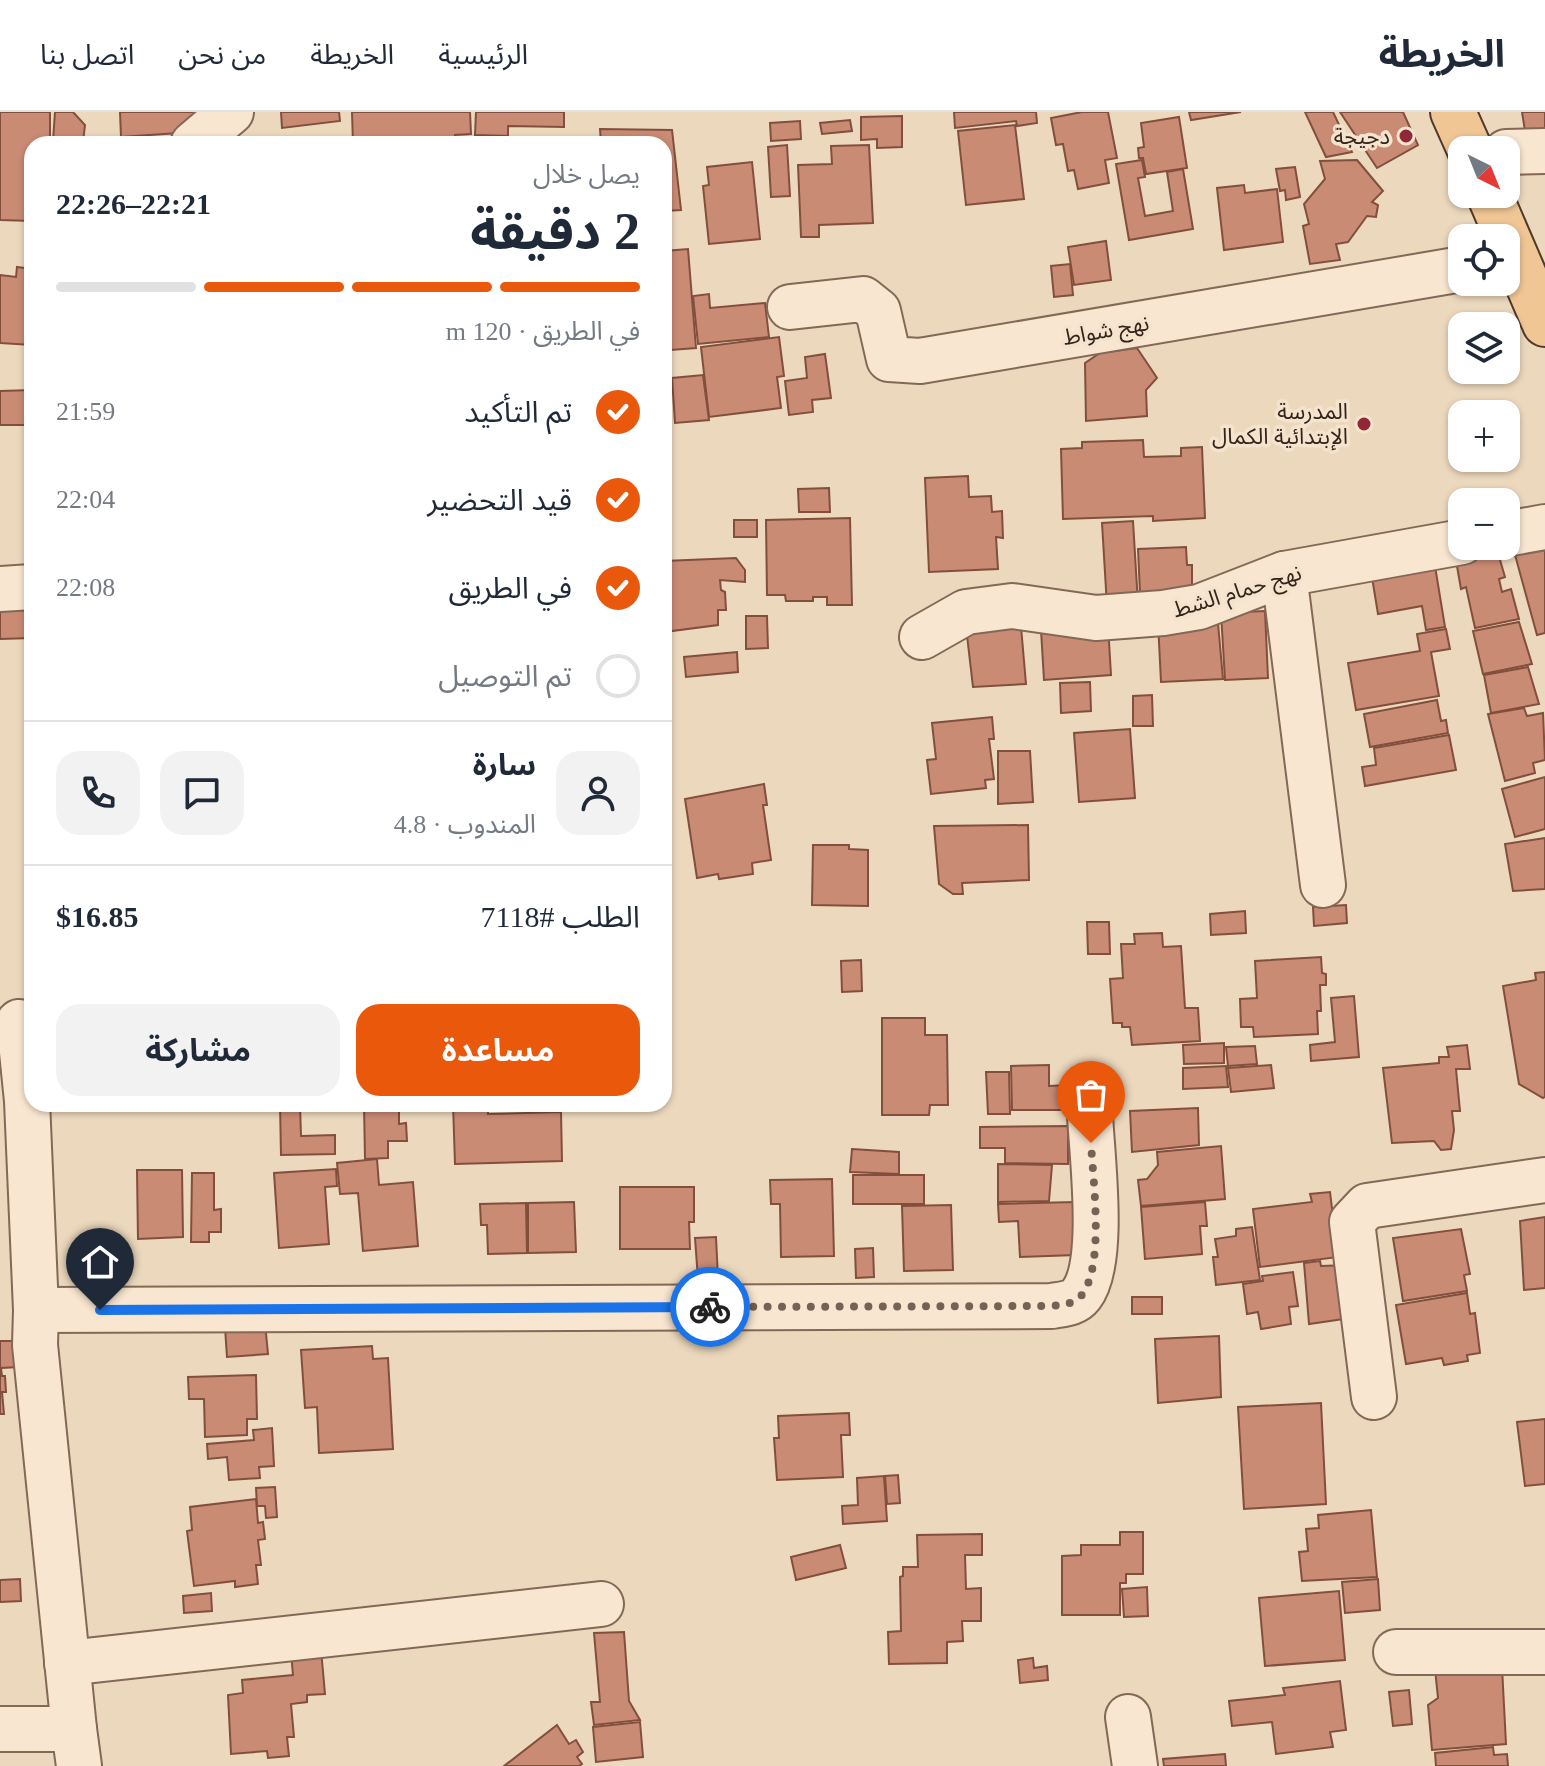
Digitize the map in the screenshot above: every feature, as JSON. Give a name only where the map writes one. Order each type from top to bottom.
[{"type":"main road","points":[[1453,112],[1464,136]]},
{"type":"main road","points":[[1520,278],[1545,324]]},
{"type":"street","points":[[202,136],[231,112]]},
{"type":"street","points":[[1520,152],[1545,151]]},
{"type":"street","name":"نهج شواط","points":[[790,307],[863,299],[878,311],[889,359],[920,361],[1448,271]]},
{"type":"street","points":[[1520,531],[1545,527]]},
{"type":"street","name":"نهج حمام الشط","points":[[922,637],[966,612],[1012,606],[1096,618],[1199,607],[1284,574],[1448,545]]},
{"type":"street","points":[[1284,574],[1323,885]]},
{"type":"street","points":[[0,589],[24,588]]},
{"type":"street","points":[[17,1020],[24,1077]]},
{"type":"street","points":[[0,1729],[77,1748],[24,1334],[27,1112]]},
{"type":"street","points":[[24,1334],[1072,1303],[1081,1296],[1089,1281],[1096,1254],[1090,1115]]},
{"type":"street","points":[[1374,1397],[1352,1222],[1367,1206],[1545,1180]]},
{"type":"street","points":[[67,1663],[601,1604]]},
{"type":"street","points":[[1396,1652],[1545,1652]]},
{"type":"street","points":[[1128,1717],[1135,1766]]},
{"type":"building","points":[[0,112],[50,112],[50,136],[24,136],[24,221],[0,220]]},
{"type":"building","points":[[55,112],[73,112],[85,125],[84,136],[53,136]]},
{"type":"building","points":[[120,112],[204,112],[179,133],[121,136]]},
{"type":"building","points":[[281,112],[339,112],[340,121],[282,128]]},
{"type":"building","points":[[352,112],[470,112],[471,134],[353,136]]},
{"type":"building","points":[[476,112],[564,112],[564,127],[508,126],[508,136],[475,135]]},
{"type":"building","points":[[954,112],[1036,112],[1037,123],[1017,126],[1016,121],[955,128]]},
{"type":"building","points":[[1082,112],[1108,112],[1117,158],[1105,160],[1109,183],[1078,189],[1074,170],[1068,171],[1063,144],[1056,145],[1051,118]]},
{"type":"building","points":[[1189,112],[1241,112],[1191,120]]},
{"type":"building","points":[[1305,112],[1333,112],[1352,152],[1326,157]]},
{"type":"building","points":[[1340,112],[1403,112],[1418,145],[1377,168]]},
{"type":"building","points":[[1522,112],[1545,112],[1545,134],[1526,137]]},
{"type":"building","points":[[902,116],[902,147],[877,148],[877,139],[861,140],[861,117]]},
{"type":"building","points":[[1179,117],[1187,168],[1146,174],[1138,148],[1144,147],[1141,123]]},
{"type":"building","points":[[850,120],[852,131],[822,134],[820,123]]},
{"type":"building","points":[[800,121],[801,139],[771,141],[770,123]]},
{"type":"building","points":[[1015,125],[1024,199],[966,205],[958,131]]},
{"type":"building","points":[[600,129],[672,130],[681,210],[672,211],[672,136],[600,136]]},
{"type":"building","points":[[787,145],[790,196],[771,197],[768,147]]},
{"type":"building","points":[[869,145],[873,223],[819,225],[819,237],[801,237],[798,165],[832,164],[831,146]]},
{"type":"building","points":[[1142,160],[1145,177],[1138,178],[1145,216],[1173,211],[1167,172],[1183,169],[1193,229],[1129,240],[1116,164]]},
{"type":"building","points":[[1357,160],[1383,191],[1372,202],[1378,205],[1376,217],[1367,216],[1348,242],[1336,244],[1340,260],[1310,264],[1303,226],[1309,224],[1304,204],[1325,179],[1320,161]]},
{"type":"building","points":[[752,162],[760,239],[709,244],[703,186],[709,185],[707,167]]},
{"type":"building","points":[[1295,167],[1300,197],[1286,200],[1285,190],[1280,191],[1276,169]]},
{"type":"building","points":[[1244,185],[1245,193],[1277,189],[1283,242],[1224,250],[1217,188]]},
{"type":"building","points":[[1106,241],[1111,280],[1074,285],[1068,247]]},
{"type":"building","points":[[688,249],[696,348],[672,350],[672,250]]},
{"type":"building","points":[[1070,264],[1073,295],[1054,297],[1051,266]]},
{"type":"building","points":[[17,267],[24,268],[24,344],[0,343],[0,275],[16,277]]},
{"type":"building","points":[[709,294],[710,308],[765,303],[769,337],[698,344],[693,296]]},
{"type":"building","points":[[779,337],[784,376],[777,377],[781,408],[709,417],[701,347]]},
{"type":"building","points":[[1137,348],[1157,378],[1146,390],[1147,416],[1086,421],[1085,363],[1100,353]]},
{"type":"building","points":[[825,354],[831,398],[812,400],[813,412],[789,415],[785,381],[807,378],[805,357]]},
{"type":"building","points":[[703,375],[709,420],[675,423],[672,378]]},
{"type":"building","points":[[24,390],[24,425],[0,425],[0,391]]},
{"type":"building","points":[[1143,440],[1144,457],[1181,456],[1181,448],[1202,447],[1205,518],[1153,521],[1153,516],[1063,519],[1061,449],[1082,448],[1082,442]]},
{"type":"building","points":[[968,476],[969,497],[991,496],[992,512],[1002,511],[1003,538],[996,537],[998,569],[929,572],[925,478]]},
{"type":"building","points":[[829,488],[830,512],[799,512],[798,489]]},
{"type":"building","points":[[850,518],[852,605],[827,605],[827,597],[813,597],[813,601],[786,601],[785,595],[767,595],[766,520]]},
{"type":"building","points":[[734,520],[757,520],[757,537],[734,537]]},
{"type":"building","points":[[1133,521],[1138,604],[1107,606],[1102,523]]},
{"type":"building","points":[[1545,541],[1545,633],[1537,635],[1516,560],[1520,560],[1520,543]]},
{"type":"building","points":[[1186,547],[1187,565],[1192,565],[1192,592],[1140,593],[1138,549]]},
{"type":"building","points":[[1433,554],[1445,627],[1426,630],[1422,606],[1378,614],[1370,565]]},
{"type":"building","points":[[736,558],[745,570],[745,582],[720,580],[721,590],[725,592],[726,610],[718,610],[718,625],[672,631],[672,561]]},
{"type":"building","points":[[1456,560],[1500,560],[1505,577],[1499,579],[1502,592],[1511,589],[1519,619],[1475,628],[1466,587],[1461,589]]},
{"type":"building","points":[[24,610],[24,638],[0,639],[0,611]]},
{"type":"building","points":[[1265,611],[1268,678],[1225,680],[1221,613]]},
{"type":"building","points":[[1217,612],[1223,679],[1161,682],[1158,622]]},
{"type":"building","points":[[1020,615],[1026,684],[973,687],[965,618]]},
{"type":"building","points":[[746,616],[767,616],[768,648],[746,649]]},
{"type":"building","points":[[1519,622],[1532,664],[1483,674],[1473,631]]},
{"type":"building","points":[[1108,625],[1111,675],[1044,680],[1041,630]]},
{"type":"building","points":[[1446,629],[1450,649],[1431,652],[1439,696],[1356,710],[1348,663],[1420,651],[1417,634]]},
{"type":"building","points":[[737,652],[738,672],[686,677],[684,657]]},
{"type":"building","points":[[1528,667],[1539,704],[1491,713],[1484,675]]},
{"type":"building","points":[[1090,682],[1091,711],[1061,713],[1060,683]]},
{"type":"building","points":[[1152,695],[1153,726],[1133,726],[1133,696]]},
{"type":"building","points":[[1437,700],[1441,721],[1446,720],[1448,733],[1370,747],[1364,714]]},
{"type":"building","points":[[1524,708],[1527,716],[1543,713],[1545,760],[1533,763],[1535,773],[1505,781],[1488,714]]},
{"type":"building","points":[[992,717],[994,739],[989,739],[994,779],[985,780],[986,788],[931,794],[927,760],[936,759],[932,723]]},
{"type":"building","points":[[1130,729],[1135,798],[1079,802],[1074,733]]},
{"type":"building","points":[[1449,735],[1456,770],[1365,786],[1362,767],[1376,765],[1374,748]]},
{"type":"building","points":[[998,751],[1030,751],[1033,802],[998,804]]},
{"type":"building","points":[[1545,777],[1545,829],[1515,837],[1502,789]]},
{"type":"building","points":[[764,784],[767,805],[763,805],[771,860],[752,863],[753,874],[719,879],[718,874],[697,878],[685,799]]},
{"type":"building","points":[[1028,825],[1029,880],[962,883],[963,894],[953,894],[939,884],[934,826]]},
{"type":"building","points":[[1545,838],[1545,889],[1513,891],[1505,844]]},
{"type":"building","points":[[813,845],[849,845],[849,849],[868,850],[868,906],[812,905]]},
{"type":"building","points":[[1346,905],[1347,923],[1314,926],[1313,907]]},
{"type":"building","points":[[1245,911],[1246,933],[1211,935],[1210,914]]},
{"type":"building","points":[[1087,922],[1109,922],[1110,954],[1088,954]]},
{"type":"building","points":[[1162,933],[1163,947],[1181,946],[1185,1008],[1198,1008],[1200,1041],[1132,1045],[1130,1027],[1113,1023],[1110,979],[1123,978],[1121,944],[1135,944],[1134,934]]},
{"type":"building","points":[[1321,957],[1326,985],[1320,985],[1318,1034],[1254,1037],[1253,1027],[1241,1027],[1240,999],[1257,998],[1255,961]]},
{"type":"building","points":[[861,960],[862,991],[842,992],[841,961]]},
{"type":"building","points":[[1545,972],[1543,1098],[1519,1084],[1503,986],[1536,980],[1535,973]]},
{"type":"building","points":[[1354,996],[1359,1057],[1311,1061],[1310,1045],[1335,1042],[1331,998]]},
{"type":"building","points":[[882,1018],[925,1018],[925,1035],[947,1035],[948,1105],[930,1105],[929,1115],[882,1115]]},
{"type":"building","points":[[1224,1043],[1224,1063],[1184,1064],[1183,1045]]},
{"type":"building","points":[[1467,1045],[1470,1069],[1456,1069],[1460,1111],[1452,1111],[1454,1130],[1451,1149],[1441,1150],[1434,1141],[1392,1143],[1383,1068],[1439,1063],[1439,1057],[1449,1057],[1447,1047]]},
{"type":"building","points":[[1255,1046],[1257,1064],[1228,1066],[1226,1047]]},
{"type":"building","points":[[1049,1065],[1049,1086],[1069,1085],[1069,1110],[1012,1110],[1011,1066]]},
{"type":"building","points":[[1271,1065],[1274,1088],[1231,1092],[1228,1068]]},
{"type":"building","points":[[1226,1066],[1228,1087],[1183,1089],[1183,1068]]},
{"type":"building","points":[[986,1072],[1009,1072],[1010,1114],[988,1114]]},
{"type":"building","points":[[1198,1108],[1199,1145],[1132,1152],[1130,1111]]},
{"type":"building","points":[[280,1112],[300,1112],[301,1136],[335,1135],[335,1154],[281,1155]]},
{"type":"building","points":[[364,1112],[399,1112],[399,1124],[406,1123],[407,1141],[388,1141],[388,1158],[365,1159]]},
{"type":"building","points":[[453,1112],[561,1112],[562,1161],[455,1164]]},
{"type":"building","points":[[1068,1126],[1068,1164],[1005,1163],[1005,1148],[980,1148],[980,1127]]},
{"type":"building","points":[[1221,1146],[1225,1199],[1141,1206],[1138,1180],[1147,1179],[1158,1165],[1157,1152]]},
{"type":"building","points":[[852,1149],[899,1152],[899,1174],[850,1172]]},
{"type":"building","points":[[377,1159],[379,1185],[413,1182],[418,1246],[363,1251],[358,1193],[340,1194],[337,1163]]},
{"type":"building","points":[[998,1164],[1052,1165],[1049,1201],[998,1202]]},
{"type":"building","points":[[336,1169],[337,1186],[325,1187],[329,1244],[279,1248],[274,1173]]},
{"type":"building","points":[[137,1170],[182,1170],[183,1237],[138,1239]]},
{"type":"building","points":[[192,1173],[214,1173],[214,1210],[221,1209],[221,1232],[209,1232],[209,1242],[191,1242]]},
{"type":"building","points":[[853,1175],[924,1175],[924,1204],[853,1204]]},
{"type":"building","points":[[832,1179],[834,1256],[781,1257],[780,1204],[771,1204],[770,1180]]},
{"type":"building","points":[[620,1187],[694,1187],[694,1222],[689,1222],[690,1249],[620,1249]]},
{"type":"building","points":[[1330,1192],[1338,1257],[1260,1267],[1253,1209],[1312,1202],[1310,1194]]},
{"type":"building","points":[[574,1202],[576,1252],[528,1253],[528,1203]]},
{"type":"building","points":[[1074,1202],[1076,1255],[1020,1257],[1018,1221],[999,1222],[998,1204]]},
{"type":"building","points":[[1205,1202],[1207,1226],[1200,1226],[1202,1254],[1145,1259],[1141,1207]]},
{"type":"building","points":[[526,1203],[527,1253],[488,1254],[487,1225],[481,1225],[480,1204]]},
{"type":"building","points":[[951,1205],[953,1270],[904,1271],[902,1206]]},
{"type":"building","points":[[1545,1217],[1545,1288],[1524,1290],[1520,1221]]},
{"type":"building","points":[[1252,1227],[1260,1280],[1216,1285],[1213,1257],[1218,1257],[1215,1239],[1236,1236],[1236,1229]]},
{"type":"building","points":[[1461,1229],[1470,1274],[1464,1275],[1467,1291],[1403,1301],[1393,1238]]},
{"type":"building","points":[[716,1237],[718,1278],[698,1279],[695,1238]]},
{"type":"building","points":[[873,1248],[874,1277],[856,1278],[855,1249]]},
{"type":"building","points":[[1320,1261],[1321,1266],[1348,1265],[1351,1318],[1309,1324],[1304,1263]]},
{"type":"building","points":[[1293,1272],[1298,1306],[1289,1307],[1291,1324],[1261,1329],[1258,1312],[1247,1314],[1243,1284],[1263,1281],[1262,1276]]},
{"type":"building","points":[[1467,1293],[1470,1314],[1475,1313],[1480,1353],[1467,1355],[1468,1361],[1444,1365],[1442,1358],[1406,1364],[1396,1305]]},
{"type":"building","points":[[1132,1297],[1162,1297],[1162,1314],[1132,1314]]},
{"type":"building","points":[[224,1313],[264,1313],[268,1354],[227,1357]]},
{"type":"building","points":[[1219,1336],[1221,1397],[1158,1403],[1155,1339]]},
{"type":"building","points":[[0,1341],[18,1341],[19,1367],[1,1368],[2,1376],[5,1376],[6,1392],[2,1392],[4,1414],[0,1414]]},
{"type":"building","points":[[372,1346],[373,1359],[388,1358],[393,1449],[319,1453],[317,1407],[305,1408],[301,1350]]},
{"type":"building","points":[[256,1375],[257,1419],[247,1419],[247,1435],[205,1437],[204,1399],[189,1399],[188,1377]]},
{"type":"building","points":[[1321,1403],[1326,1504],[1244,1509],[1238,1407]]},
{"type":"building","points":[[849,1413],[850,1435],[841,1435],[843,1477],[777,1480],[774,1438],[779,1438],[778,1416]]},
{"type":"building","points":[[1545,1419],[1545,1484],[1525,1486],[1517,1422]]},
{"type":"building","points":[[272,1428],[274,1466],[259,1467],[260,1478],[229,1480],[227,1457],[208,1459],[207,1444],[254,1440],[253,1430]]},
{"type":"building","points":[[898,1475],[900,1503],[887,1504],[885,1476]]},
{"type":"building","points":[[884,1476],[887,1521],[843,1524],[842,1506],[858,1505],[857,1478]]},
{"type":"building","points":[[275,1487],[277,1517],[266,1518],[265,1506],[257,1506],[256,1488]]},
{"type":"building","points":[[256,1499],[258,1523],[263,1522],[265,1539],[258,1540],[261,1565],[256,1565],[258,1584],[235,1587],[235,1581],[194,1586],[187,1531],[192,1530],[190,1507]]},
{"type":"building","points":[[1371,1510],[1377,1577],[1302,1581],[1299,1552],[1308,1551],[1306,1529],[1319,1528],[1318,1515]]},
{"type":"building","points":[[1120,1532],[1143,1532],[1143,1574],[1126,1574],[1126,1583],[1120,1583],[1120,1615],[1062,1615],[1062,1556],[1081,1555],[1081,1545],[1120,1545]]},
{"type":"building","points":[[982,1534],[982,1555],[965,1555],[966,1589],[981,1588],[981,1621],[962,1621],[963,1641],[947,1642],[947,1663],[889,1664],[888,1632],[901,1631],[900,1577],[903,1576],[903,1567],[918,1567],[917,1535]]},
{"type":"building","points":[[840,1545],[846,1568],[796,1580],[791,1557]]},
{"type":"building","points":[[20,1579],[21,1601],[0,1602],[0,1580]]},
{"type":"building","points":[[1378,1579],[1380,1610],[1345,1613],[1342,1582]]},
{"type":"building","points":[[1147,1587],[1148,1616],[1124,1617],[1122,1589]]},
{"type":"building","points":[[1339,1591],[1345,1660],[1265,1666],[1259,1598]]},
{"type":"building","points":[[211,1593],[212,1611],[184,1613],[183,1596]]},
{"type":"building","points":[[319,1627],[325,1694],[307,1695],[307,1702],[291,1704],[294,1737],[287,1737],[289,1756],[268,1758],[267,1751],[231,1754],[228,1695],[243,1693],[242,1680],[293,1675],[289,1630]]},
{"type":"building","points":[[624,1632],[629,1701],[640,1720],[594,1725],[591,1702],[600,1702],[594,1633]]},
{"type":"building","points":[[1033,1658],[1034,1668],[1047,1666],[1048,1680],[1020,1683],[1018,1660]]},
{"type":"building","points":[[1502,1667],[1506,1744],[1432,1750],[1428,1705],[1438,1698],[1435,1669]]},
{"type":"building","points":[[1340,1681],[1346,1730],[1330,1732],[1333,1747],[1276,1754],[1272,1722],[1232,1726],[1229,1701],[1285,1695],[1283,1688]]},
{"type":"building","points":[[1409,1690],[1412,1724],[1393,1726],[1389,1692]]},
{"type":"building","points":[[640,1722],[643,1757],[596,1762],[593,1727]]},
{"type":"building","points":[[557,1725],[569,1744],[576,1740],[583,1752],[577,1757],[582,1764],[504,1766]]},
{"type":"building","points":[[1493,1747],[1494,1755],[1507,1754],[1508,1766],[1436,1766],[1435,1753]]},
{"type":"building","points":[[1225,1754],[1226,1766],[1164,1766],[1163,1759]]},
{"type":"way so far","points":[[710,1307],[1052,1306],[1072,1303],[1081,1296],[1089,1281],[1096,1254],[1091,1143]]},
{"type":"place","name":"دجيجة","points":[[1406,136]]},
{"type":"place","name":"المدرسة الإبتدائية الكمال","points":[[1364,424]]},
{"type":"route","points":[[100,1310],[710,1307]]}]
